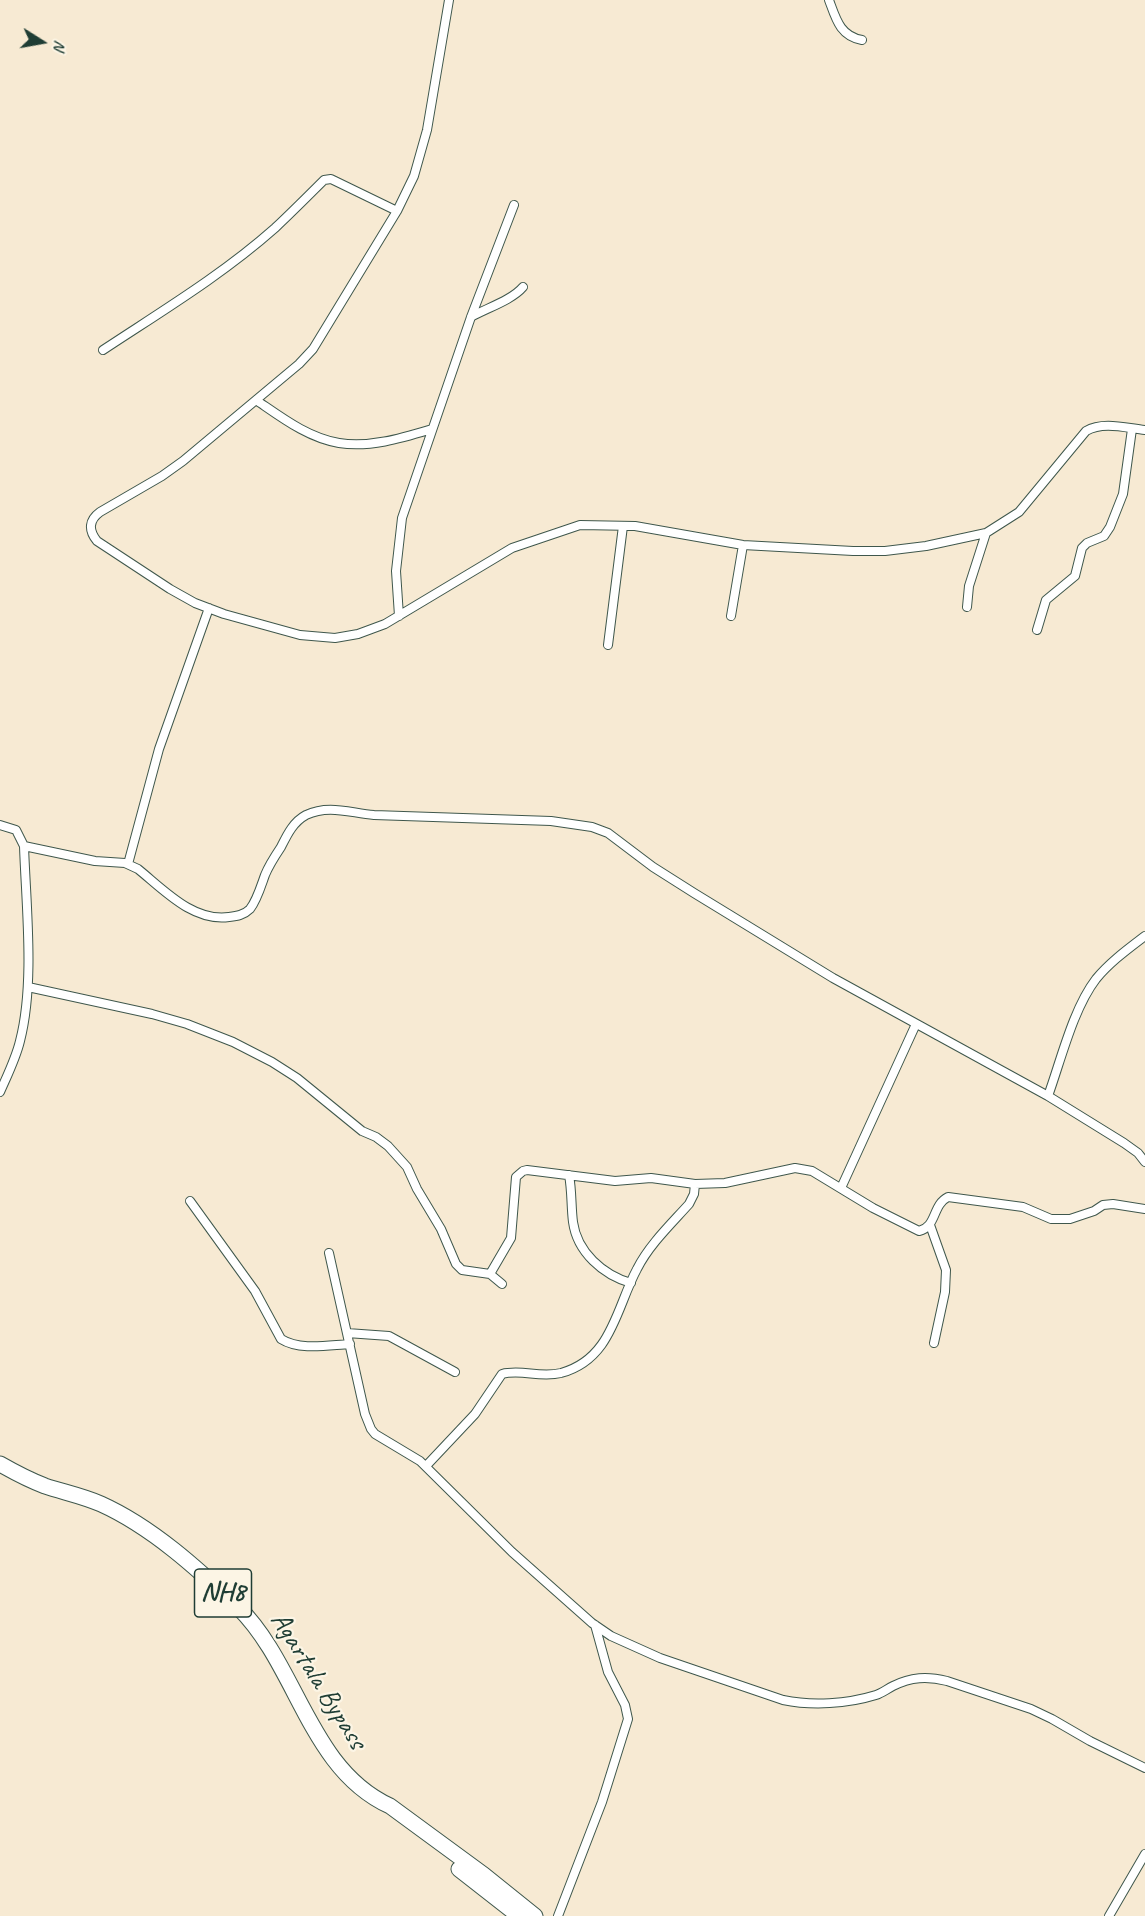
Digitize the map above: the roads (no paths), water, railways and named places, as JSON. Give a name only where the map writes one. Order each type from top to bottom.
[{"type":"highway","name":"Agartala Bypass","points":[[0,1464],[30,1480],[100,1504],[116,1512],[165,1544],[209,1581],[263,1635],[330,1754],[353,1780],[377,1800],[390,1806],[484,1875],[535,1916]]},
{"type":"highway","name":"Agartala Bypass","points":[[377,1800],[384,1812],[519,1916]]},
{"type":"street","points":[[449,0],[424,140],[414,176],[397,211],[313,349],[256,400],[162,476],[100,512],[91,523],[93,537],[170,590],[209,608],[246,620],[315,638],[336,638],[358,634],[399,616],[524,542],[580,525],[654,529],[743,545],[885,551],[926,546],[986,532],[1019,512],[1086,431],[1093,427],[1145,430]]},
{"type":"street","points":[[829,0],[847,36],[862,40]]},
{"type":"street","points":[[103,350],[222,270],[275,228],[324,180],[331,179],[397,211]]},
{"type":"street","points":[[399,616],[396,571],[402,519],[471,317],[514,206]]},
{"type":"street","points":[[471,317],[514,296],[523,287]]},
{"type":"street","points":[[256,400],[301,429],[340,443],[370,443],[398,439],[432,429]]},
{"type":"street","points":[[1037,630],[1046,600],[1075,576],[1082,548],[1087,543],[1104,536],[1110,527],[1123,494],[1132,429]]},
{"type":"street","points":[[608,645],[623,526]]},
{"type":"street","points":[[967,607],[969,586],[986,532]]},
{"type":"street","points":[[731,616],[743,545]]},
{"type":"street","points":[[128,864],[159,749],[209,608]]},
{"type":"street","points":[[24,846],[74,857],[128,864],[192,910],[211,918],[222,918],[239,915],[251,907],[266,873],[294,824],[305,816],[320,810],[335,808],[356,814],[551,821],[592,827],[608,833],[653,867],[833,978],[1048,1096],[1124,1143],[1138,1153],[1145,1162]]},
{"type":"street","points":[[0,825],[16,830],[24,846],[28,987],[20,1043],[0,1092]]},
{"type":"street","points":[[1048,1096],[1085,995],[1097,978],[1118,957],[1145,936]]},
{"type":"street","points":[[28,987],[152,1014],[187,1024],[256,1052],[272,1062],[297,1078],[363,1131],[388,1146],[410,1173],[441,1229],[456,1264],[462,1270],[490,1274],[502,1284]]},
{"type":"street","points":[[841,1188],[916,1024]]},
{"type":"street","points":[[490,1274],[511,1238],[515,1183],[523,1171],[615,1181],[651,1178],[694,1184],[725,1183],[795,1168],[812,1171],[919,1231],[925,1230],[930,1225],[938,1205],[948,1197],[1023,1207],[1051,1219],[1070,1219],[1113,1203],[1145,1209]]},
{"type":"street","points":[[569,1175],[573,1224],[578,1242],[593,1261],[610,1275],[631,1283]]},
{"type":"street","points":[[426,1466],[475,1414],[502,1374],[510,1372],[541,1376],[562,1372],[580,1364],[596,1352],[612,1329],[637,1269],[689,1204],[694,1194],[694,1184]]},
{"type":"street","points":[[190,1201],[255,1291],[281,1339],[289,1343],[308,1346],[350,1344]]},
{"type":"street","points":[[930,1225],[946,1270],[945,1292],[934,1343]]},
{"type":"street","points":[[329,1254],[365,1414],[371,1430],[426,1466],[512,1552],[595,1625],[611,1636],[641,1650],[797,1703],[824,1703],[877,1695],[912,1678],[947,1680],[1031,1709],[1090,1742],[1145,1768]]},
{"type":"street","points":[[347,1332],[389,1336],[455,1372]]},
{"type":"street","points":[[558,1916],[602,1802],[628,1719],[625,1705],[608,1672],[595,1625]]},
{"type":"street","points":[[1109,1916],[1145,1854]]}]
